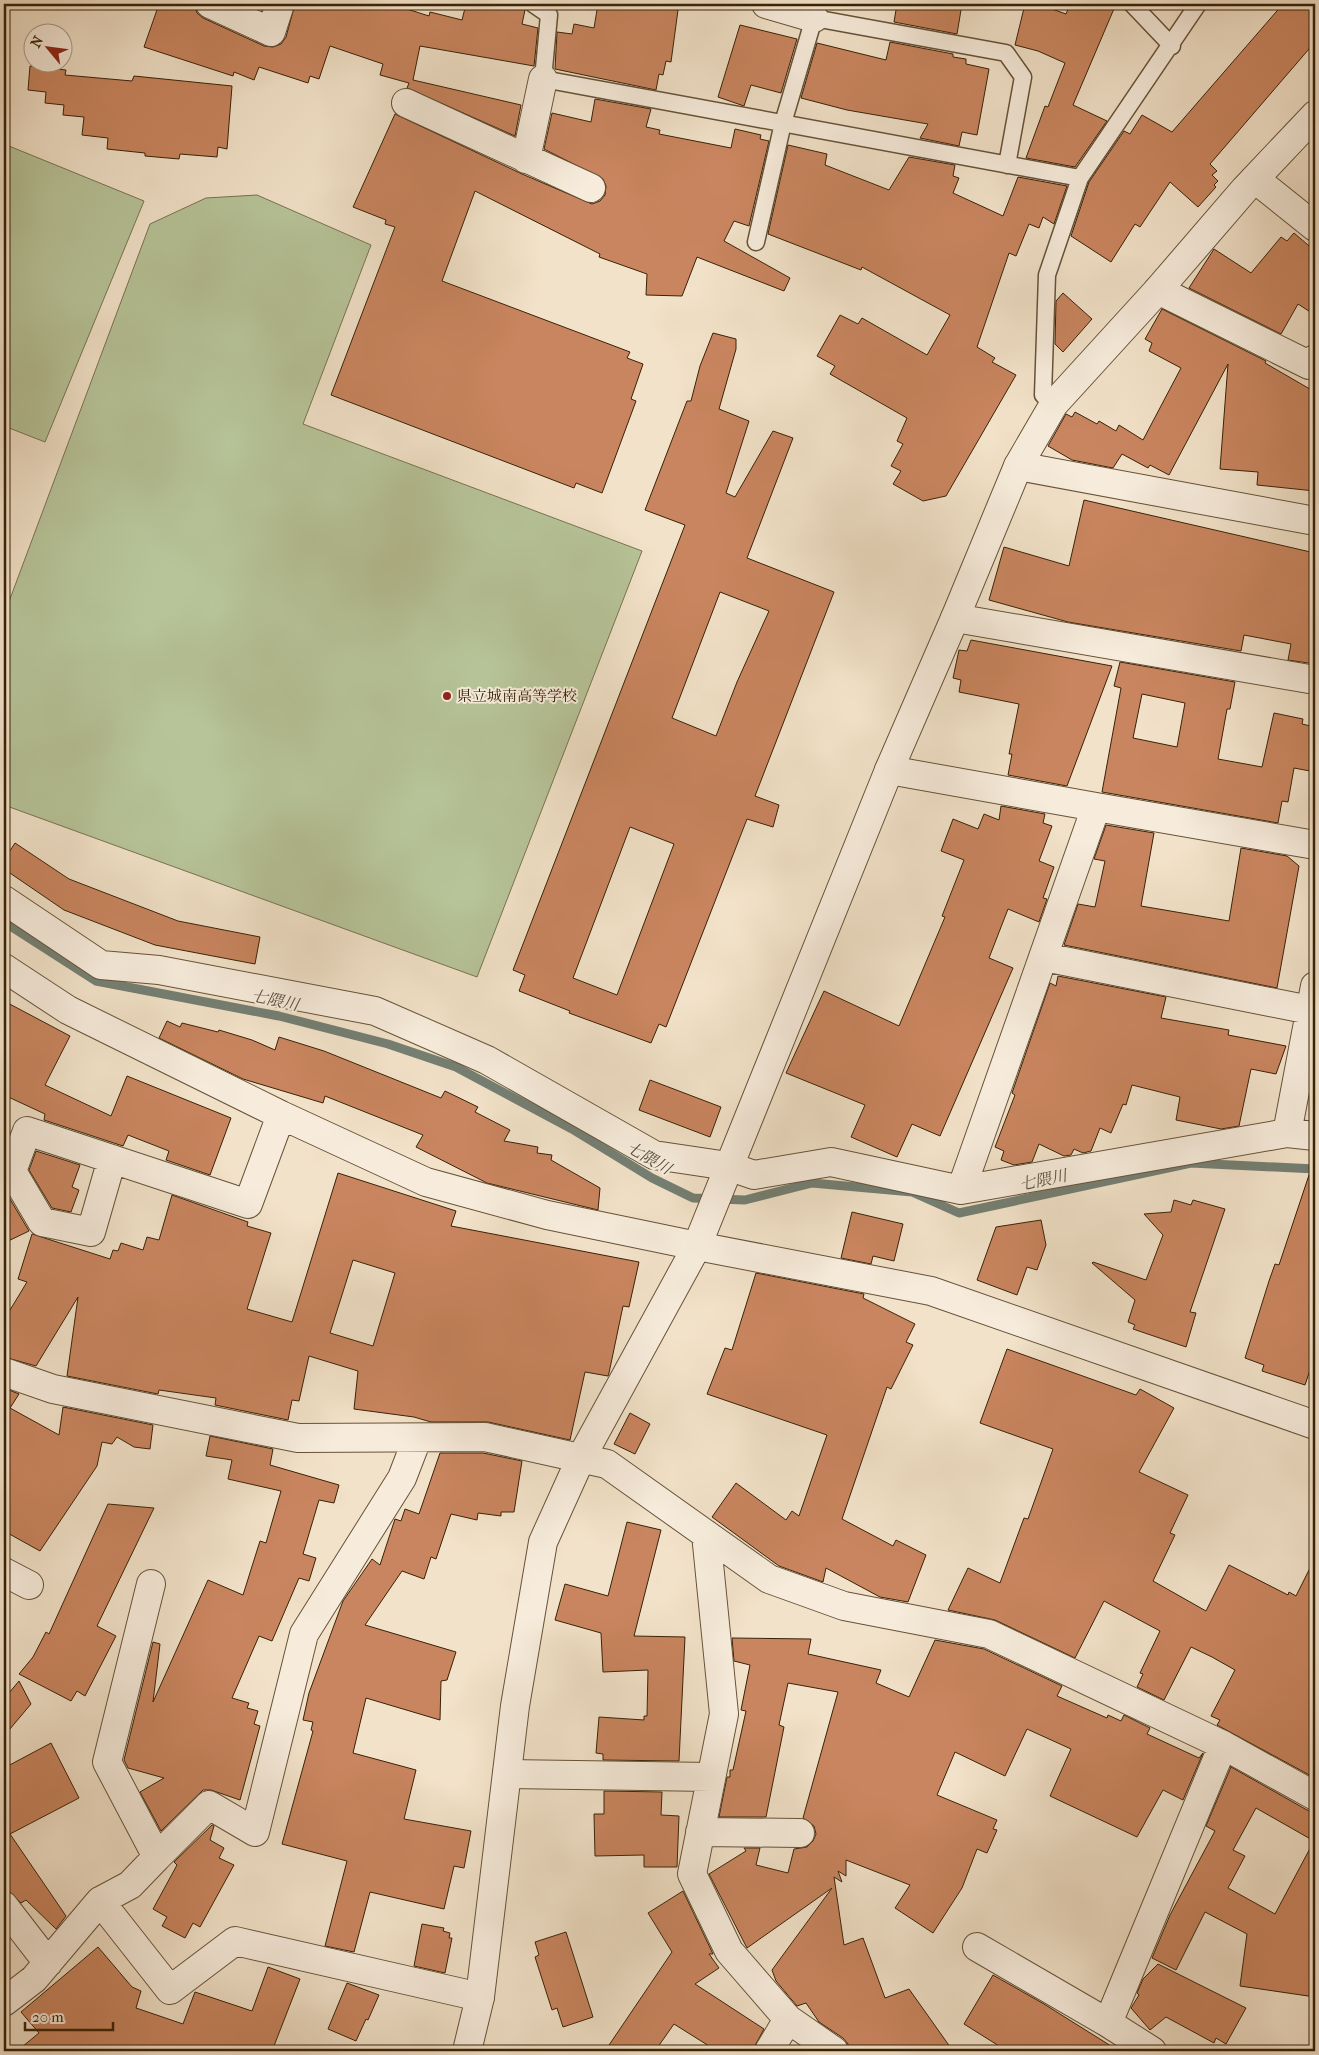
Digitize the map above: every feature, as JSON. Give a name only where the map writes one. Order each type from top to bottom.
[{"type":"street","points":[[210,4],[271,32],[280,4]]},
{"type":"street","points":[[766,4],[814,18]]},
{"type":"street","points":[[526,159],[543,79]]},
{"type":"street","points":[[406,103],[590,188]]},
{"type":"street","points":[[467,2051],[480,1997],[515,1706],[543,1542],[582,1458],[700,1236],[889,770],[956,618],[1018,466],[1054,404],[1158,290],[1255,179],[1315,115]]},
{"type":"street","points":[[1255,179],[1315,228]]},
{"type":"street","points":[[1158,290],[1309,365],[1315,359]]},
{"type":"street","points":[[1018,466],[1315,521]]},
{"type":"street","points":[[956,618],[1315,680]]},
{"type":"street","points":[[889,770],[1315,846]]},
{"type":"street","points":[[961,1190],[1096,807]]},
{"type":"street","points":[[4,900],[101,965],[159,970],[375,1011],[487,1060],[654,1155],[724,1175],[754,1176],[830,1162],[961,1190],[1287,1133],[1315,1136]]},
{"type":"street","points":[[1044,957],[1314,1002],[1287,1133]]},
{"type":"street","points":[[4,968],[68,1010],[281,1115],[426,1182],[547,1215],[700,1236],[931,1291],[1315,1425]]},
{"type":"street","points":[[112,1159],[248,1204],[281,1115]]},
{"type":"street","points":[[4,1372],[53,1390],[298,1438],[485,1438],[607,1464],[769,1579],[844,1606],[989,1634],[1223,1745],[1315,1796]]},
{"type":"street","points":[[4,2002],[34,1980],[100,1901],[130,1885],[208,1805],[256,1832],[304,1634],[402,1478],[417,1438]]},
{"type":"street","points":[[706,1534],[724,1714],[692,1874],[729,1951],[788,2019],[834,2051]]},
{"type":"street","points":[[4,1572],[29,1585]]},
{"type":"street","points":[[151,1584],[107,1762],[157,1857]]},
{"type":"street","points":[[1108,2024],[1223,1745]]},
{"type":"street","points":[[507,1774],[712,1777]]},
{"type":"street","points":[[700,1832],[800,1833]]},
{"type":"street","points":[[100,1901],[170,1990],[235,1941],[480,1997]]},
{"type":"street","points":[[4,1906],[48,1963]]},
{"type":"street","points":[[977,1947],[1152,2051]]},
{"type":"street","points":[[769,2051],[788,2019]]},
{"type":"lane","points":[[532,4],[549,16],[543,79],[1080,178]]},
{"type":"lane","points":[[1132,4],[1172,46]]},
{"type":"lane","points":[[1054,404],[1043,395],[1047,275],[1080,178],[1172,46],[1198,4]]},
{"type":"lane","points":[[756,242],[783,123],[814,18],[1006,53],[1023,77],[1007,165]]},
{"type":"green space","points":[[4,144],[144,201],[45,442],[4,426]]},
{"type":"green space","points":[[257,195],[371,245],[303,424],[642,551],[477,977],[4,805],[4,615],[150,224],[206,198]]},
{"type":"building","points":[[159,4],[195,4],[197,13],[203,18],[264,46],[273,47],[281,44],[286,37],[295,4],[391,4],[429,16],[430,12],[462,20],[466,4],[523,4],[525,10],[522,24],[538,28],[534,66],[420,46],[413,80],[521,105],[515,136],[407,88],[409,83],[380,75],[383,64],[330,46],[319,79],[310,76],[308,83],[259,67],[254,80],[234,72],[233,76],[144,47]]},
{"type":"building","points":[[247,4],[264,4],[262,10]]},
{"type":"building","points":[[598,4],[674,4],[673,9],[678,10],[671,62],[666,61],[663,75],[659,74],[656,90],[555,69],[557,32],[572,34],[574,24],[594,28]]},
{"type":"building","points":[[897,4],[962,4],[957,34],[894,22]]},
{"type":"building","points":[[1025,4],[1038,4],[1066,14],[1070,4],[1116,4],[1073,105],[1107,121],[1075,167],[1026,158],[1045,106],[1048,107],[1065,63],[1038,51],[1015,45]]},
{"type":"building","points":[[1283,4],[1315,4],[1315,42],[1210,164],[1217,171],[1212,175],[1218,181],[1214,185],[1216,187],[1198,207],[1170,182],[1140,227],[1135,224],[1111,262],[1071,236],[1089,182],[1124,131],[1130,134],[1142,115],[1172,132]]},
{"type":"building","points":[[740,25],[797,39],[781,93],[751,85],[744,106],[718,97]]},
{"type":"building","points":[[890,42],[953,54],[953,57],[966,59],[966,64],[989,69],[977,135],[962,132],[959,146],[920,138],[928,124],[847,110],[801,98],[817,43],[886,60]]},
{"type":"building","points":[[30,72],[66,72],[65,75],[132,81],[134,76],[232,86],[227,149],[218,147],[217,157],[180,154],[179,159],[145,156],[145,153],[107,149],[108,138],[82,135],[84,117],[63,115],[64,105],[45,103],[46,92],[28,90]]},
{"type":"building","points":[[595,99],[651,109],[646,127],[660,130],[659,134],[731,148],[735,129],[761,135],[760,139],[769,141],[749,226],[734,221],[724,241],[790,278],[784,291],[697,257],[682,296],[646,295],[647,274],[599,257],[600,254],[475,191],[442,281],[630,352],[627,358],[643,364],[631,399],[636,401],[602,493],[576,483],[574,488],[331,395],[395,227],[385,224],[386,220],[353,207],[395,114],[522,174],[592,204],[600,201],[605,195],[606,186],[603,179],[544,149],[552,113],[591,122]]},
{"type":"building","points":[[788,145],[827,154],[825,165],[889,190],[909,157],[955,165],[953,176],[959,178],[953,193],[1003,216],[1018,177],[1067,186],[1054,224],[1043,217],[1039,228],[1029,224],[1016,256],[1009,253],[977,347],[995,358],[992,362],[1016,375],[946,496],[923,501],[893,484],[901,471],[891,466],[903,444],[897,441],[907,418],[830,374],[835,366],[817,356],[840,315],[858,324],[862,318],[927,355],[950,315],[862,267],[861,270],[768,234]]},
{"type":"building","points":[[1294,233],[1315,251],[1315,315],[1298,304],[1281,334],[1189,288],[1214,249],[1251,273],[1281,237],[1287,241]]},
{"type":"building","points":[[1063,293],[1092,319],[1063,352],[1055,344],[1056,301]]},
{"type":"building","points":[[1162,309],[1266,361],[1265,363],[1315,392],[1315,491],[1257,485],[1258,472],[1220,469],[1228,364],[1169,475],[1150,465],[1148,468],[1122,454],[1113,468],[1072,460],[1048,446],[1066,414],[1072,417],[1075,412],[1097,424],[1099,421],[1116,431],[1119,425],[1143,440],[1181,368],[1149,351],[1152,343],[1145,339]]},
{"type":"building","points":[[713,333],[736,339],[736,349],[719,409],[749,421],[726,493],[735,497],[773,431],[793,438],[747,558],[834,592],[755,796],[779,805],[773,827],[747,819],[666,1027],[659,1024],[651,1043],[569,1013],[570,1011],[519,991],[525,975],[513,970],[685,525],[645,510],[687,401],[691,401],[700,366]],"holes":[[[720,592],[769,611],[737,682],[716,736],[672,718]],[[630,827],[674,844],[617,995],[573,978]]]},
{"type":"building","points":[[1084,500],[1315,553],[1315,664],[1288,660],[1291,644],[1244,635],[1241,651],[1068,622],[989,600],[1004,547],[1069,566]]},
{"type":"building","points":[[971,640],[1112,666],[1067,786],[1008,775],[1012,754],[1009,754],[1019,704],[959,692],[961,680],[953,678],[959,650],[967,651]]},
{"type":"building","points":[[1120,662],[1235,682],[1230,709],[1227,709],[1218,759],[1262,767],[1274,713],[1303,719],[1302,724],[1315,727],[1315,747],[1310,771],[1294,768],[1288,802],[1282,801],[1278,823],[1102,792],[1121,688],[1114,686]],"holes":[[[1142,694],[1185,703],[1177,747],[1133,738]]]},
{"type":"building","points":[[1001,806],[1045,814],[1043,823],[1052,826],[1039,861],[1054,867],[1043,898],[1047,899],[1039,922],[1008,909],[989,958],[1013,968],[940,1136],[912,1124],[897,1157],[851,1137],[865,1105],[786,1073],[824,991],[899,1026],[945,917],[942,916],[964,860],[941,851],[953,819],[978,829],[984,814],[999,820]]},
{"type":"building","points":[[1106,825],[1154,833],[1141,906],[1229,921],[1241,848],[1287,856],[1299,866],[1277,988],[1064,945],[1078,904],[1095,907],[1105,861],[1094,859]]},
{"type":"building","points":[[15,843],[69,879],[178,921],[260,937],[255,964],[155,945],[64,910],[4,869],[4,860]]},
{"type":"building","points":[[1058,976],[1166,997],[1161,1018],[1229,1030],[1228,1035],[1286,1046],[1276,1074],[1251,1069],[1239,1126],[1221,1129],[1176,1120],[1180,1097],[1132,1085],[1126,1105],[1123,1104],[1111,1133],[1100,1128],[1091,1151],[1083,1153],[1074,1149],[1071,1155],[1064,1156],[1039,1144],[1032,1162],[1014,1165],[1001,1160],[1004,1151],[995,1147],[1015,1095],[1012,1093],[1050,983],[1056,986]]},
{"type":"building","points":[[4,1001],[70,1036],[45,1085],[111,1116],[127,1076],[231,1118],[210,1175],[166,1160],[169,1151],[128,1135],[123,1146],[44,1120],[45,1114],[4,1095]]},
{"type":"building","points":[[167,1021],[180,1027],[182,1023],[218,1032],[219,1030],[252,1040],[275,1050],[279,1037],[324,1051],[441,1098],[445,1091],[478,1107],[475,1112],[510,1130],[504,1141],[538,1147],[537,1153],[552,1155],[551,1160],[600,1188],[598,1210],[487,1183],[416,1147],[423,1135],[325,1096],[323,1103],[243,1079],[159,1038]]},
{"type":"building","points":[[650,1080],[721,1107],[710,1137],[639,1110]]},
{"type":"building","points":[[36,1151],[80,1165],[72,1187],[79,1190],[71,1212],[52,1208],[29,1170]]},
{"type":"building","points":[[1311,1169],[1315,1170],[1315,1355],[1305,1385],[1262,1371],[1264,1365],[1245,1358],[1269,1281],[1275,1264],[1279,1265]]},
{"type":"building","points":[[338,1173],[456,1211],[451,1226],[639,1262],[629,1307],[623,1306],[608,1376],[585,1372],[570,1440],[488,1422],[431,1422],[414,1417],[354,1409],[358,1371],[309,1356],[299,1401],[292,1400],[288,1420],[215,1405],[216,1398],[159,1390],[158,1394],[67,1376],[78,1297],[36,1366],[4,1357],[4,1320],[27,1282],[18,1279],[32,1234],[110,1259],[113,1250],[118,1251],[121,1243],[143,1250],[147,1237],[159,1240],[172,1195],[248,1222],[247,1226],[271,1233],[247,1309],[292,1322]],"holes":[[[353,1260],[395,1273],[373,1346],[330,1333]]]},
{"type":"building","points":[[10,1199],[29,1231],[4,1243],[4,1213]]},
{"type":"building","points":[[1174,1200],[1191,1205],[1193,1200],[1225,1209],[1190,1312],[1196,1313],[1186,1347],[1133,1329],[1135,1325],[1128,1322],[1135,1300],[1092,1263],[1146,1280],[1163,1235],[1144,1214],[1171,1212]]},
{"type":"building","points":[[852,1212],[903,1224],[894,1261],[873,1256],[871,1264],[841,1258]]},
{"type":"building","points":[[1041,1220],[1046,1245],[1037,1270],[1027,1267],[1017,1295],[977,1280],[996,1227]]},
{"type":"building","points":[[756,1273],[864,1294],[863,1298],[915,1324],[906,1342],[913,1345],[891,1389],[887,1387],[842,1519],[893,1546],[896,1540],[926,1555],[908,1602],[880,1597],[826,1568],[823,1582],[779,1566],[712,1517],[736,1483],[786,1520],[792,1511],[799,1516],[827,1435],[707,1394],[725,1348],[732,1350]]},
{"type":"building","points":[[1007,1349],[1136,1395],[1140,1389],[1174,1408],[1139,1472],[1188,1495],[1170,1533],[1175,1535],[1153,1581],[1206,1611],[1229,1565],[1288,1595],[1289,1592],[1296,1596],[1315,1558],[1315,1778],[1217,1725],[1220,1720],[1211,1716],[1235,1670],[1212,1657],[1191,1647],[1164,1700],[1137,1687],[1143,1674],[1140,1673],[1160,1631],[1104,1601],[1075,1658],[995,1620],[948,1610],[968,1568],[1000,1583],[1024,1518],[1028,1519],[1053,1449],[980,1423]]},
{"type":"building","points":[[4,1388],[19,1394],[10,1408],[59,1435],[63,1407],[153,1425],[150,1449],[134,1447],[117,1437],[112,1444],[102,1442],[97,1466],[40,1551],[4,1531]]},
{"type":"building","points":[[630,1413],[650,1424],[635,1454],[614,1444]]},
{"type":"building","points":[[210,1436],[273,1449],[270,1465],[339,1485],[334,1503],[319,1500],[303,1554],[316,1558],[309,1581],[299,1578],[272,1641],[259,1636],[232,1698],[249,1703],[247,1708],[258,1711],[254,1724],[260,1726],[240,1800],[211,1790],[203,1790],[161,1831],[140,1792],[164,1778],[128,1768],[124,1760],[153,1642],[160,1644],[153,1702],[208,1580],[243,1595],[260,1541],[266,1543],[281,1491],[228,1479],[232,1460],[206,1456]]},
{"type":"building","points":[[440,1453],[483,1453],[522,1461],[514,1512],[501,1512],[501,1516],[478,1513],[477,1520],[451,1514],[436,1559],[431,1557],[424,1579],[402,1571],[365,1625],[456,1652],[447,1680],[441,1681],[440,1720],[366,1698],[353,1753],[416,1770],[404,1819],[471,1831],[464,1868],[454,1866],[444,1909],[370,1892],[354,1952],[325,1946],[347,1861],[282,1844],[313,1731],[311,1730],[313,1722],[303,1720],[309,1693],[343,1601],[372,1559],[380,1565],[395,1519],[401,1521],[405,1509],[419,1514]]},
{"type":"building","points":[[108,1504],[154,1508],[97,1626],[116,1636],[85,1696],[77,1691],[71,1701],[19,1674],[33,1657],[46,1632],[49,1634]]},
{"type":"building","points":[[627,1522],[661,1530],[634,1636],[685,1637],[679,1761],[603,1760],[603,1754],[596,1753],[599,1717],[644,1720],[644,1716],[647,1716],[648,1670],[603,1672],[601,1633],[555,1620],[565,1584],[608,1596]]},
{"type":"building","points":[[732,1638],[811,1639],[808,1654],[881,1670],[876,1683],[909,1697],[935,1640],[984,1649],[1062,1686],[1057,1696],[1107,1718],[1108,1715],[1121,1721],[1124,1715],[1150,1728],[1147,1734],[1199,1758],[1203,1753],[1183,1800],[1163,1790],[1137,1837],[1050,1796],[1071,1749],[1027,1729],[1005,1776],[955,1752],[937,1795],[997,1820],[993,1829],[997,1830],[987,1853],[977,1849],[962,1888],[933,1933],[895,1908],[910,1885],[846,1860],[846,1876],[838,1871],[842,1882],[834,1877],[844,1945],[863,1938],[885,1998],[909,1989],[953,2051],[849,2051],[848,2044],[843,2038],[819,2022],[806,2003],[797,2006],[776,1981],[772,1970],[832,1888],[747,1948],[709,1874],[746,1851],[744,1848],[760,1848],[756,1865],[788,1873],[794,1849],[807,1847],[813,1841],[816,1834],[814,1826],[803,1818],[838,1692],[788,1683],[779,1725],[784,1727],[766,1817],[719,1817],[727,1777],[730,1777],[730,1770],[733,1770],[746,1711],[741,1710],[750,1665],[734,1661]]},
{"type":"building","points":[[19,1681],[31,1704],[4,1736],[4,1699]]},
{"type":"building","points":[[51,1743],[79,1798],[10,1834],[66,1916],[56,1929],[26,1900],[21,1903],[10,1892],[4,1891],[4,1768]]},
{"type":"building","points":[[1231,1767],[1307,1810],[1315,1812],[1315,1997],[1240,1986],[1247,1934],[1205,1912],[1176,1970],[1152,1958],[1170,1915],[1215,1831],[1206,1826]],"holes":[[[1256,1808],[1314,1841],[1275,1914],[1228,1888],[1245,1856],[1233,1850]]]},
{"type":"building","points":[[604,1791],[662,1792],[661,1815],[679,1816],[677,1867],[644,1867],[644,1855],[595,1856],[594,1814],[604,1814]]},
{"type":"building","points":[[212,1825],[214,1826],[210,1840],[224,1848],[219,1858],[234,1865],[200,1927],[193,1923],[185,1938],[162,1926],[167,1917],[153,1909],[177,1865],[174,1862]]},
{"type":"building","points":[[683,1891],[713,1954],[709,1954],[719,1968],[695,1984],[764,2029],[752,2051],[717,2051],[674,2024],[655,2051],[605,2051],[672,1952],[648,1913]]},
{"type":"building","points":[[422,1924],[444,1928],[443,1931],[450,1933],[449,1938],[452,1938],[445,1973],[414,1966]]},
{"type":"building","points":[[566,1932],[593,2017],[563,2027],[557,2008],[552,2010],[535,1957],[539,1955],[535,1942]]},
{"type":"building","points":[[98,1947],[132,1987],[141,1991],[136,2008],[183,2024],[195,1992],[252,2011],[268,1967],[300,1979],[272,2051],[17,2051],[39,2033],[21,2012]]},
{"type":"building","points":[[1158,1964],[1246,2008],[1226,2044],[1216,2038],[1214,2043],[1166,2017],[1150,2030],[1131,2008],[1139,1995],[1137,1993],[1143,1979]]},
{"type":"building","points":[[993,1975],[1044,2004],[1119,2051],[1007,2051],[964,2024]]},
{"type":"building","points":[[347,1983],[379,1995],[356,2041],[328,2029]]},
{"type":"waterway","name":"七隈川","points":[[4,922],[96,981],[279,1016],[388,1044],[456,1067],[572,1129],[652,1178],[693,1198],[745,1200],[812,1183],[912,1192],[959,1213],[1191,1163],[1315,1169]]},
{"type":"place","name":"県立城南高等学校","points":[[447,696]]}]
